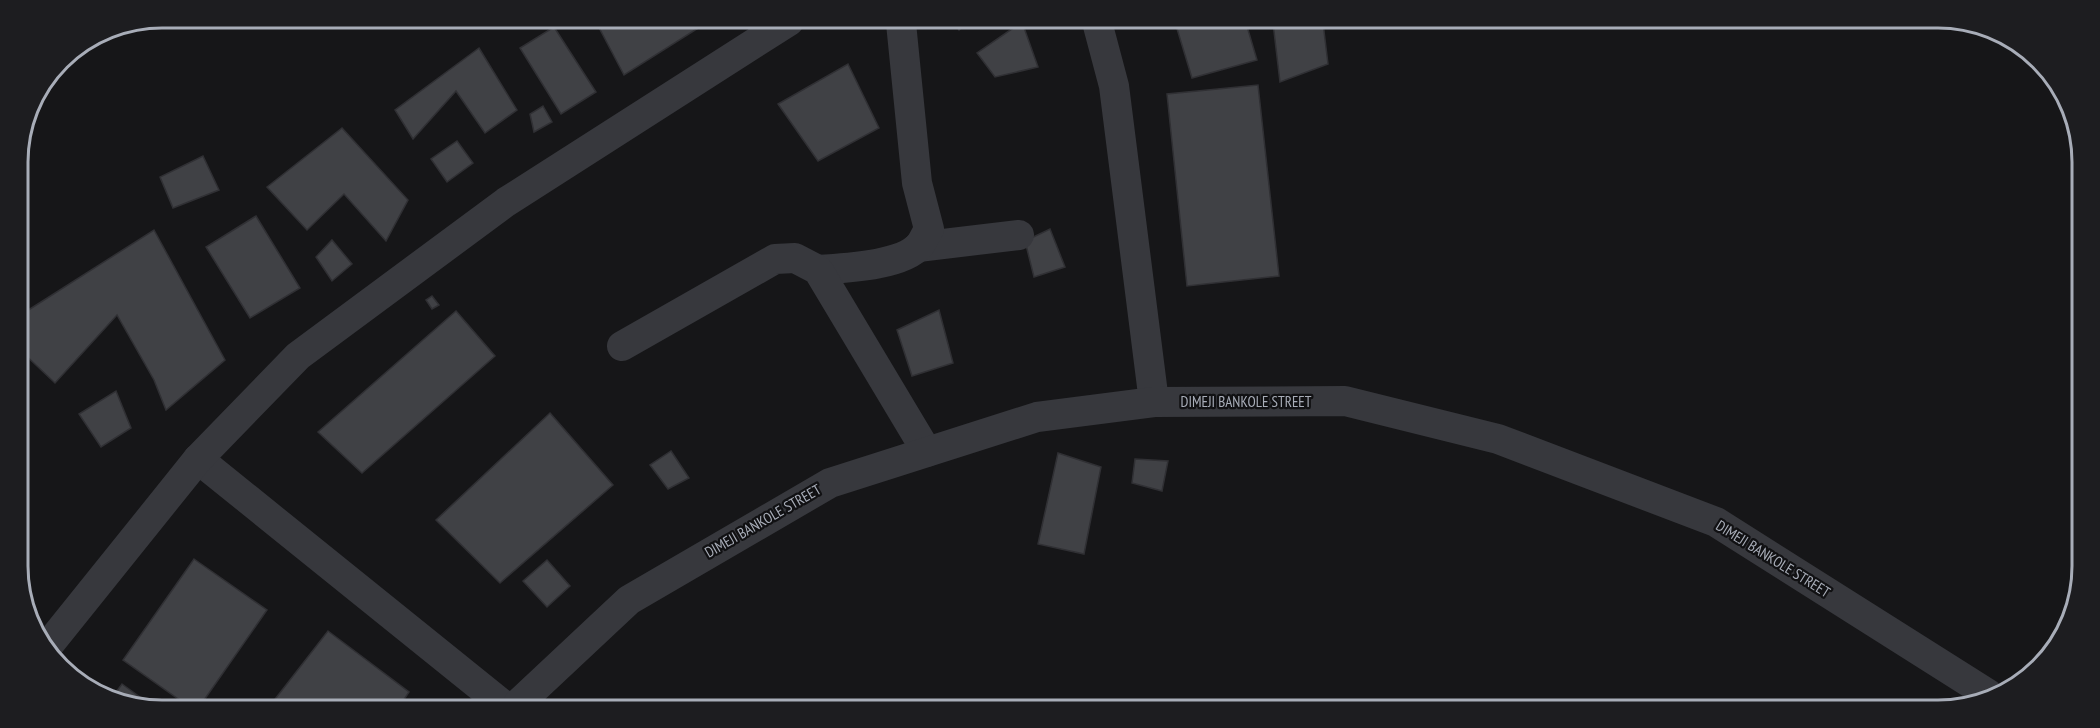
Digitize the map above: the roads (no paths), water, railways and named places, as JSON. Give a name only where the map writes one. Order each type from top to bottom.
[{"type":"street","points":[[52,641],[198,459],[298,356],[506,202],[778,28]]},
{"type":"street","points":[[902,28],[917,183],[929,229],[918,247]]},
{"type":"street","points":[[1099,28],[1114,86],[1154,402]]},
{"type":"street","points":[[818,270],[870,266],[918,247],[1018,235]]},
{"type":"street","points":[[622,346],[775,259],[795,258],[818,270],[927,452]]},
{"type":"street","name":"DIMEJI BANKOLE STREET","points":[[522,700],[629,600],[830,483],[1037,417],[1154,402],[1345,401],[1498,439],[1716,522],[1984,691]]},
{"type":"street","points":[[198,459],[497,700]]}]
